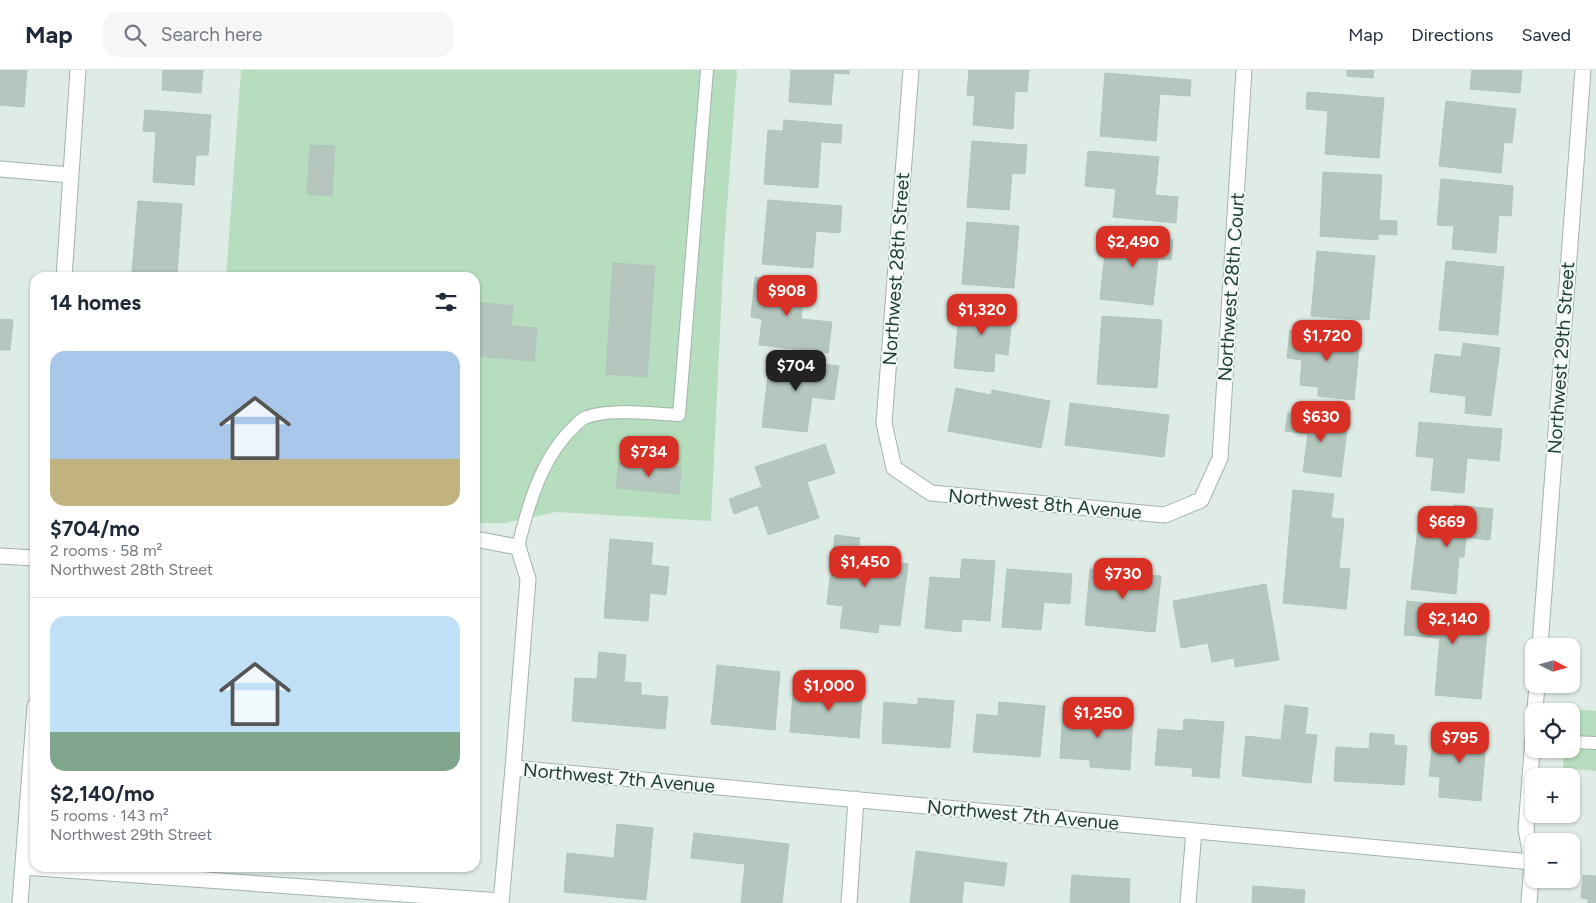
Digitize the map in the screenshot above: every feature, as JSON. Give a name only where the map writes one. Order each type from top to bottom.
[{"type":"street","points":[[64,272],[78,70]]},
{"type":"street","name":"Northwest 28th Street","points":[[894,468],[884,423],[910,70]]},
{"type":"street","name":"Northwest 28th Court","points":[[1201,500],[1220,458],[1244,70]]},
{"type":"street","name":"Northwest 29th Street","points":[[1541,638],[1583,70]]},
{"type":"street","points":[[0,169],[70,175]]},
{"type":"street","name":"Northwest 8th Avenue","points":[[894,468],[931,493],[1166,515],[1201,500]]},
{"type":"street","points":[[78,872],[501,902],[514,768],[528,579],[518,547],[480,540]]},
{"type":"street","points":[[0,556],[30,558]]},
{"type":"street","points":[[1527,833],[1531,758]]},
{"type":"street","points":[[20,903],[30,768]]},
{"type":"street","name":"Northwest 7th Avenue","points":[[514,768],[1525,861]]},
{"type":"street","points":[[849,903],[856,799]]},
{"type":"street","points":[[1188,903],[1194,831]]},
{"type":"street","points":[[22,868],[30,869]]},
{"type":"street","points":[[1529,903],[1530,888]]},
{"type":"lane","points":[[518,547],[526,514],[537,484],[568,432],[585,417],[611,413],[679,415],[707,70]]},
{"type":"lane","points":[[1580,743],[1596,744]]},
{"type":"green space","points":[[241,70],[737,70],[724,248],[711,521],[556,512],[505,523],[480,523],[480,272],[226,272]]},
{"type":"green space","points":[[1580,710],[1596,711],[1596,771],[1580,770],[1580,768],[1563,768],[1564,758],[1580,758]]},
{"type":"building","points":[[0,70],[27,70],[24,107],[0,105]]},
{"type":"building","points":[[163,70],[203,70],[201,93],[162,90]]},
{"type":"building","points":[[791,70],[849,70],[849,74],[834,73],[831,105],[789,102]]},
{"type":"building","points":[[969,70],[1029,70],[1027,92],[1015,91],[1013,129],[973,125],[975,96],[967,95]]},
{"type":"building","points":[[1347,70],[1374,70],[1373,78],[1347,76]]},
{"type":"building","points":[[1472,70],[1522,71],[1520,93],[1470,89]]},
{"type":"building","points":[[1105,73],[1191,80],[1190,96],[1160,94],[1156,141],[1100,136]]},
{"type":"building","points":[[1307,92],[1384,98],[1379,158],[1325,154],[1328,111],[1306,109]]},
{"type":"building","points":[[1446,101],[1516,109],[1512,143],[1504,142],[1501,173],[1439,166]]},
{"type":"building","points":[[145,110],[211,115],[208,155],[196,155],[194,185],[153,182],[156,132],[143,131]]},
{"type":"building","points":[[784,120],[842,125],[841,143],[821,142],[818,188],[764,184],[768,130],[783,131]]},
{"type":"building","points":[[972,141],[1027,145],[1025,174],[1012,173],[1009,210],[967,207]]},
{"type":"building","points":[[310,145],[335,146],[332,196],[307,194]]},
{"type":"building","points":[[1088,151],[1159,157],[1155,195],[1178,197],[1176,223],[1113,217],[1116,189],[1085,186]]},
{"type":"building","points":[[1323,172],[1382,175],[1379,220],[1397,221],[1397,235],[1378,234],[1378,240],[1320,236]]},
{"type":"building","points":[[1441,179],[1513,186],[1511,216],[1499,215],[1496,253],[1452,249],[1454,226],[1437,225]]},
{"type":"building","points":[[768,200],[842,206],[840,233],[816,231],[813,268],[762,264]]},
{"type":"building","points":[[138,201],[182,204],[177,272],[132,272]]},
{"type":"building","points":[[967,222],[1019,226],[1014,288],[962,284]]},
{"type":"building","points":[[1107,233],[1173,240],[1171,260],[1158,259],[1153,305],[1100,299]]},
{"type":"building","points":[[1317,251],[1375,256],[1369,320],[1311,316]]},
{"type":"building","points":[[1446,261],[1504,267],[1498,335],[1439,330]]},
{"type":"building","points":[[613,263],[655,266],[647,377],[606,374]]},
{"type":"building","points":[[755,277],[805,283],[801,319],[832,322],[828,353],[759,345],[762,319],[751,317]]},
{"type":"building","points":[[480,303],[513,306],[511,326],[537,328],[534,361],[480,356]]},
{"type":"building","points":[[960,303],[1013,308],[1008,355],[995,353],[994,372],[954,368]]},
{"type":"building","points":[[1102,316],[1162,320],[1157,388],[1097,384]]},
{"type":"building","points":[[0,319],[13,320],[10,350],[0,350]]},
{"type":"building","points":[[1290,330],[1360,337],[1354,400],[1318,396],[1318,387],[1300,385],[1302,360],[1287,358]]},
{"type":"building","points":[[1463,343],[1500,348],[1491,416],[1465,413],[1466,396],[1430,392],[1435,354],[1461,357]]},
{"type":"building","points":[[770,358],[839,366],[834,400],[812,397],[807,432],[762,427]]},
{"type":"building","points":[[956,388],[991,395],[992,390],[1050,401],[1041,448],[948,431]]},
{"type":"building","points":[[1070,403],[1169,415],[1164,457],[1065,445]]},
{"type":"building","points":[[1288,413],[1348,421],[1341,477],[1303,472],[1308,434],[1285,431]]},
{"type":"building","points":[[1419,422],[1502,429],[1499,461],[1467,458],[1464,493],[1431,490],[1434,458],[1416,456]]},
{"type":"building","points":[[825,444],[835,473],[807,482],[819,518],[768,535],[758,505],[734,514],[729,499],[762,487],[755,467]]},
{"type":"building","points":[[619,461],[681,467],[679,494],[616,488]]},
{"type":"building","points":[[1293,490],[1334,494],[1331,518],[1344,519],[1339,568],[1350,569],[1346,609],[1283,603]]},
{"type":"building","points":[[1454,505],[1493,509],[1490,540],[1466,537],[1464,557],[1459,557],[1456,594],[1411,589],[1419,519],[1452,522]]},
{"type":"building","points":[[835,535],[860,538],[857,558],[908,564],[900,626],[879,624],[878,633],[840,628],[843,606],[827,604]]},
{"type":"building","points":[[610,539],[653,543],[651,565],[669,567],[666,595],[650,593],[648,621],[604,618]]},
{"type":"building","points":[[962,559],[995,561],[990,621],[962,619],[961,632],[925,628],[930,577],[960,579]]},
{"type":"building","points":[[1007,569],[1072,574],[1070,604],[1044,602],[1041,630],[1002,627]]},
{"type":"building","points":[[1090,569],[1161,576],[1155,632],[1085,625]]},
{"type":"building","points":[[1266,584],[1279,660],[1235,667],[1234,658],[1212,662],[1208,643],[1181,648],[1173,601]]},
{"type":"building","points":[[1407,601],[1489,610],[1481,699],[1435,695],[1440,638],[1404,635]]},
{"type":"building","points":[[599,652],[626,655],[624,682],[641,683],[641,695],[668,697],[665,729],[572,721],[575,678],[597,679]]},
{"type":"building","points":[[717,665],[780,672],[775,730],[711,724]]},
{"type":"building","points":[[818,683],[863,687],[859,738],[790,732],[793,694],[817,696]]},
{"type":"building","points":[[918,698],[954,701],[950,748],[882,743],[884,702],[918,705]]},
{"type":"building","points":[[999,702],[1045,706],[1040,757],[973,752],[977,714],[998,716]]},
{"type":"building","points":[[1285,705],[1308,708],[1305,734],[1317,735],[1311,783],[1242,776],[1246,736],[1281,740]]},
{"type":"building","points":[[1063,711],[1133,716],[1130,770],[1090,767],[1090,760],[1060,758]]},
{"type":"building","points":[[1184,719],[1224,722],[1219,778],[1192,776],[1193,768],[1155,765],[1158,729],[1183,731]]},
{"type":"building","points":[[1444,727],[1487,731],[1481,801],[1439,797],[1440,777],[1429,776],[1432,749],[1441,750]]},
{"type":"building","points":[[1370,733],[1394,735],[1394,745],[1407,746],[1404,785],[1334,781],[1336,747],[1369,749]]},
{"type":"building","points":[[617,824],[653,828],[646,900],[564,892],[567,853],[614,858]]},
{"type":"building","points":[[694,833],[789,844],[782,903],[741,903],[745,864],[691,858]]},
{"type":"building","points":[[916,851],[1007,863],[1004,886],[964,881],[962,903],[910,903]]},
{"type":"building","points":[[1072,875],[1130,879],[1129,903],[1070,903]]},
{"type":"building","points":[[1583,875],[1596,876],[1596,903],[1588,903],[1588,899],[1581,898]]},
{"type":"building","points":[[1253,886],[1305,890],[1304,903],[1252,903]]}]
